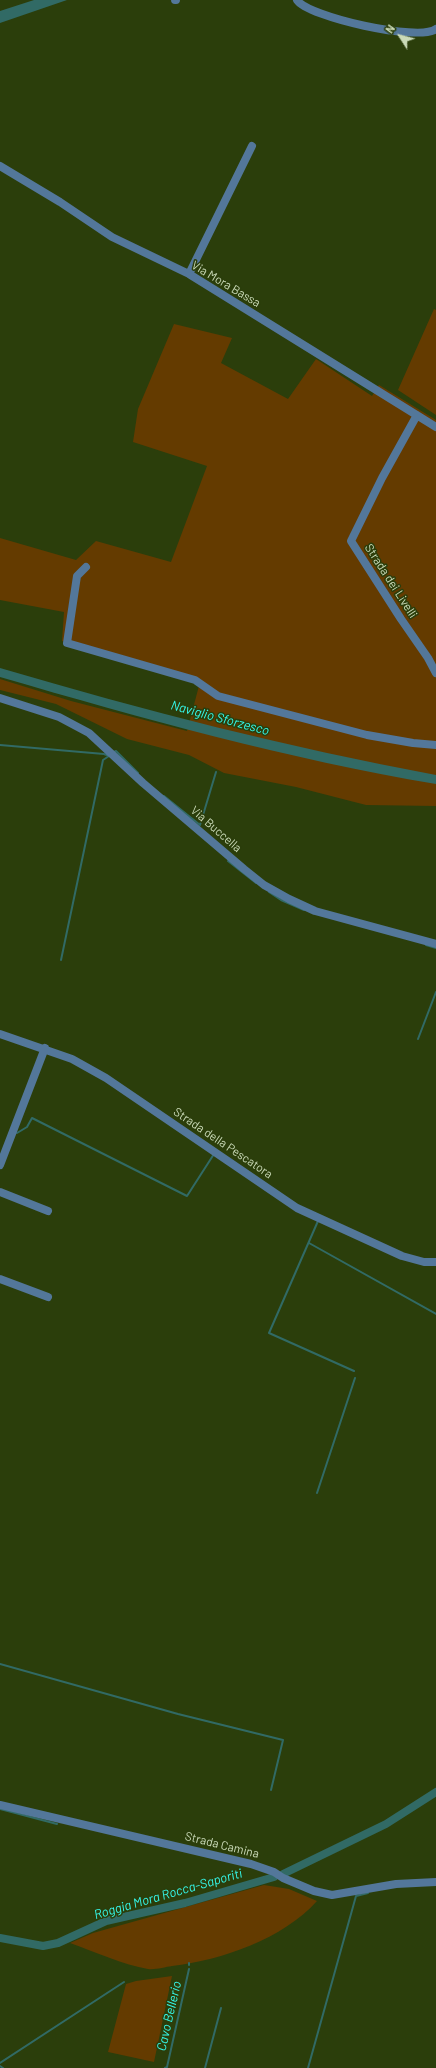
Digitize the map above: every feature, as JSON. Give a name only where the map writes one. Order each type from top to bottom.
[{"type":"street","points":[[297,0],[300,4],[322,14],[397,33],[426,33],[436,29]]},
{"type":"street","points":[[189,274],[252,146]]},
{"type":"street","name":"Via Mora Bassa","points":[[0,166],[60,202],[112,237],[189,274],[436,427]]},
{"type":"street","name":"Strada dei Livelli","points":[[417,416],[382,478],[351,541],[428,658],[436,673]]},
{"type":"street","points":[[86,567],[77,576],[67,643],[195,680],[218,696],[367,735],[413,743],[436,745]]},
{"type":"street","name":"Via Buccella","points":[[0,698],[59,717],[89,733],[143,783],[264,885],[315,911],[436,944]]},
{"type":"street","name":"Strada della Pescatora","points":[[0,1034],[72,1058],[106,1078],[297,1208],[402,1256],[424,1262],[436,1262]]},
{"type":"street","points":[[0,1165],[45,1048]]},
{"type":"street","points":[[0,1192],[48,1211]]},
{"type":"street","points":[[0,1279],[48,1297]]},
{"type":"street","name":"Strada Camina","points":[[0,1806],[251,1864],[274,1872],[314,1891],[332,1895],[396,1884],[436,1882]]},
{"type":"shaded area","points":[[434,309],[436,310],[436,415],[398,390]]},
{"type":"shaded area","points":[[174,324],[232,338],[221,363],[288,399],[316,359],[372,396],[379,385],[436,420],[436,806],[366,805],[296,787],[224,773],[189,755],[127,739],[56,704],[0,690],[0,679],[71,701],[187,731],[200,682],[62,641],[64,612],[0,600],[0,538],[76,560],[96,541],[171,562],[207,466],[133,442],[138,409]]},
{"type":"shaded area","points":[[264,1885],[289,1889],[317,1901],[287,1926],[269,1937],[250,1946],[211,1959],[151,1969],[119,1961],[70,1943],[93,1933]]},
{"type":"shaded area","points":[[172,1976],[154,2062],[108,2052],[126,1984],[136,1981]]},
{"type":"water","points":[[34,0],[67,0],[0,23],[0,11]]},
{"type":"water","points":[[0,668],[108,699],[216,727],[326,753],[436,775],[436,784],[326,763],[162,723],[0,677]]},
{"type":"waterway","points":[[0,745],[104,754],[109,756]]},
{"type":"waterway","points":[[114,752],[116,751],[138,773]]},
{"type":"waterway","points":[[61,960],[103,760],[109,756]]},
{"type":"waterway","points":[[164,796],[200,825],[216,772]]},
{"type":"waterway","points":[[228,861],[256,883]]},
{"type":"waterway","points":[[269,892],[281,900],[304,910]]},
{"type":"waterway","points":[[426,945],[436,948]]},
{"type":"waterway","points":[[418,1039],[436,992]]},
{"type":"waterway","points":[[17,1133],[27,1127],[32,1118],[187,1196],[214,1154]]},
{"type":"waterway","points":[[318,1221],[269,1333],[354,1371]]},
{"type":"waterway","points":[[309,1243],[436,1314]]},
{"type":"waterway","points":[[317,1493],[355,1378]]},
{"type":"waterway","points":[[0,1664],[178,1714],[283,1740],[271,1790]]},
{"type":"waterway","name":"Roggia Mora Rocca-Saporiti","points":[[283,1874],[386,1824],[436,1792]]},
{"type":"waterway","points":[[0,1809],[57,1824]]},
{"type":"waterway","name":"Roggia Mora Rocca-Saporiti","points":[[0,1938],[43,1946],[58,1943],[106,1921],[185,1903],[274,1877]]},
{"type":"waterway","points":[[308,2068],[356,1896],[368,1893]]},
{"type":"waterway","name":"Cavo Bellerio","points":[[165,2068],[167,2067],[189,1969]]},
{"type":"waterway","points":[[0,2063],[124,1982]]},
{"type":"waterway","points":[[205,2068],[221,2008]]},
{"type":"water label","name":"Naviglio Sforzesco","points":[[220,718]]}]
